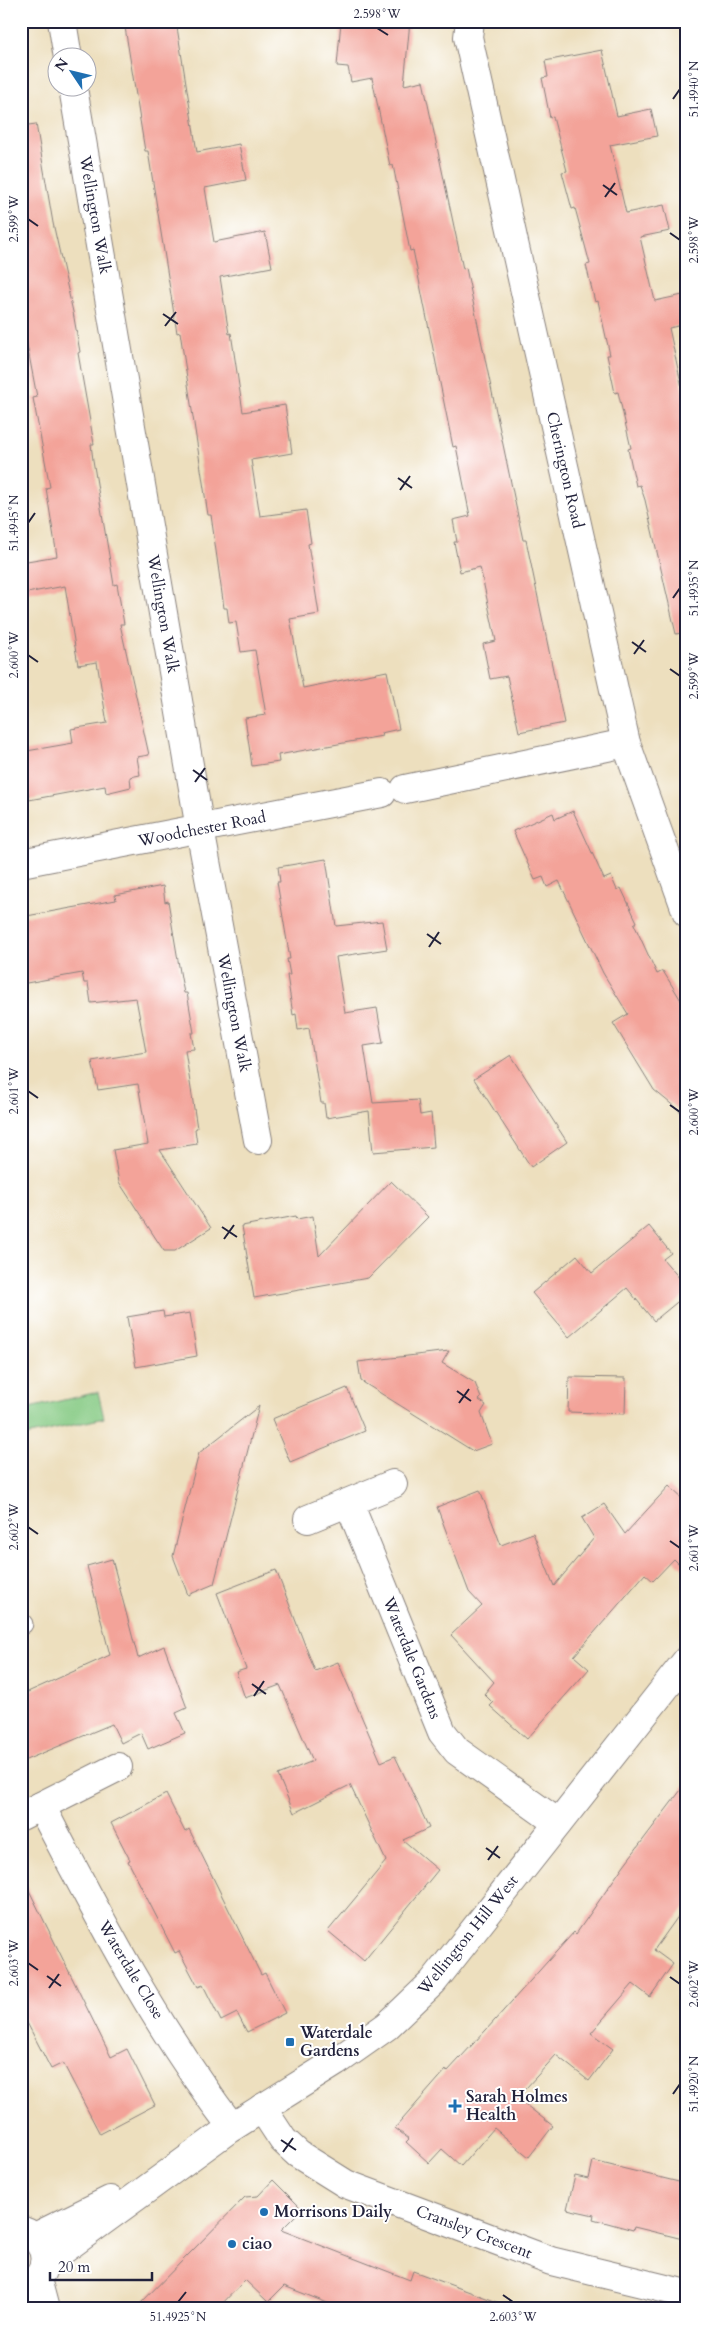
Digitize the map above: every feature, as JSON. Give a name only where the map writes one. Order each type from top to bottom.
[{"type":"street","points":[[62,21],[66,48]]},
{"type":"street","name":"Cherington Road","points":[[470,21],[468,37],[626,743],[687,913]]},
{"type":"street","name":"Wellington Walk","points":[[75,98],[200,829],[258,1140]]},
{"type":"street","name":"Woodchester Road","points":[[21,863],[394,791],[626,743]]},
{"type":"street","points":[[308,1520],[392,1484]]},
{"type":"street","name":"Waterdale Gardens","points":[[349,1503],[442,1732],[457,1751],[558,1823]]},
{"type":"street","name":"Wellington Hill West","points":[[34,2277],[232,2126],[387,2026],[433,1982],[687,1660]]},
{"type":"street","name":"Waterdale Close","points":[[118,1767],[31,1811],[100,1918],[132,1975],[208,2094],[232,2126]]},
{"type":"street","name":"Cransley Crescent","points":[[262,2108],[283,2140],[298,2154],[346,2184],[552,2262],[687,2294]]},
{"type":"street","name":"Wellington Hill West","points":[[28,2233],[172,2170]]},
{"type":"street","points":[[28,2233],[44,2250],[34,2277],[45,2309]]},
{"type":"green space","points":[[98,1392],[104,1418],[21,1437],[21,1410]]},
{"type":"building","points":[[124,21],[176,21],[197,152],[239,144],[246,180],[205,188],[214,242],[265,232],[272,267],[220,277],[243,412],[285,405],[292,453],[251,460],[260,516],[306,510],[311,543],[308,544],[319,614],[290,619],[303,688],[387,671],[399,729],[381,733],[382,736],[278,755],[279,762],[252,766],[245,718],[266,715],[255,650],[241,652],[236,622],[229,623],[227,608],[224,608],[211,515],[208,515],[180,332],[177,333],[148,151],[145,151]]},
{"type":"building","points":[[341,21],[410,21],[404,85],[423,81],[463,269],[466,268],[523,540],[526,540],[564,723],[519,732],[507,676],[490,679],[483,644],[496,641],[480,567],[460,572],[454,542],[457,542],[453,520],[470,516],[456,446],[453,447],[413,250],[410,251],[393,165],[390,166],[372,78],[351,82],[348,67],[337,66]]},
{"type":"building","points":[[602,50],[617,116],[651,109],[657,136],[610,145],[626,213],[664,205],[670,231],[640,237],[655,301],[687,294],[687,324],[669,328],[683,392],[687,391],[687,632],[676,634],[645,500],[640,485],[636,486],[628,449],[631,448],[618,392],[615,393],[607,355],[610,355],[598,301],[595,302],[586,265],[590,264],[575,208],[572,209],[562,172],[567,171],[553,117],[550,118],[542,78],[548,77],[545,61]]},
{"type":"building","points":[[36,124],[53,223],[80,352],[78,353],[94,444],[91,444],[93,460],[114,585],[117,584],[124,624],[120,624],[149,755],[137,757],[140,775],[130,777],[131,787],[106,793],[105,786],[29,800],[21,752],[73,743],[71,729],[107,723],[97,662],[78,665],[65,586],[21,594],[21,562],[57,556],[46,488],[50,487],[33,398],[37,397],[21,313],[21,126]]},
{"type":"building","points":[[573,811],[604,879],[611,876],[617,890],[621,888],[637,922],[634,924],[657,974],[663,971],[687,1010],[687,1117],[654,1090],[613,1023],[628,1014],[603,973],[559,881],[547,887],[543,877],[535,880],[513,831],[553,813],[555,819]]},
{"type":"building","points":[[326,859],[336,926],[382,921],[387,949],[336,957],[345,1013],[377,1008],[383,1043],[364,1046],[373,1103],[418,1100],[420,1115],[431,1113],[434,1147],[373,1152],[369,1111],[326,1118],[324,1103],[321,1103],[309,1028],[298,1030],[296,1014],[293,1015],[287,975],[290,975],[287,959],[290,959],[277,882],[280,882],[278,867]]},
{"type":"building","points":[[163,886],[165,902],[168,901],[181,978],[184,993],[187,993],[194,1033],[191,1033],[194,1049],[185,1050],[197,1128],[195,1129],[197,1144],[160,1150],[211,1228],[175,1251],[164,1251],[119,1182],[113,1150],[148,1144],[138,1084],[98,1090],[92,1061],[146,1052],[136,998],[91,1003],[88,983],[84,983],[82,973],[21,984],[21,917],[116,900],[115,895]]},
{"type":"building","points":[[511,1055],[567,1142],[531,1167],[474,1079]]},
{"type":"building","points":[[391,1181],[428,1217],[368,1278],[254,1298],[242,1226],[296,1216],[297,1219],[313,1216],[319,1256]]},
{"type":"building","points":[[649,1226],[671,1253],[663,1259],[687,1287],[687,1294],[654,1321],[627,1288],[569,1337],[532,1293],[577,1255],[592,1273]]},
{"type":"building","points":[[163,1311],[164,1317],[190,1313],[197,1356],[136,1367],[127,1317]]},
{"type":"building","points":[[449,1351],[442,1363],[475,1383],[481,1398],[479,1400],[486,1405],[481,1413],[492,1444],[473,1451],[361,1381],[358,1362]]},
{"type":"building","points":[[569,1377],[626,1378],[625,1414],[568,1412]]},
{"type":"building","points":[[347,1388],[365,1431],[290,1462],[272,1419]]},
{"type":"building","points":[[259,1406],[214,1584],[188,1595],[173,1556],[199,1453]]},
{"type":"building","points":[[669,1486],[687,1503],[687,1572],[674,1559],[653,1581],[645,1574],[574,1656],[589,1669],[527,1739],[490,1706],[493,1703],[484,1694],[494,1682],[451,1635],[482,1606],[469,1592],[437,1507],[480,1490],[501,1545],[533,1533],[554,1586],[594,1538],[582,1518],[604,1504],[625,1534]]},
{"type":"building","points":[[112,1559],[138,1658],[164,1646],[187,1708],[176,1713],[185,1733],[148,1749],[141,1733],[121,1743],[112,1724],[21,1762],[21,1695],[110,1655],[87,1566]]},
{"type":"building","points":[[276,1570],[315,1671],[338,1662],[381,1762],[395,1756],[429,1828],[403,1840],[438,1870],[364,1961],[328,1931],[386,1861],[350,1785],[294,1813],[278,1775],[313,1761],[280,1685],[245,1698],[236,1672],[246,1669],[217,1593]]},
{"type":"building","points":[[687,1782],[687,1904],[654,1950],[673,1964],[650,1997],[633,1984],[591,2033],[613,2049],[589,2081],[556,2055],[517,2098],[553,2126],[529,2157],[494,2128],[461,2166],[442,2149],[429,2163],[406,2142],[409,2139],[395,2128],[574,1932],[576,1934],[624,1865]]},
{"type":"building","points":[[166,1794],[185,1832],[189,1829],[261,1975],[265,1973],[285,2013],[247,2032],[237,2013],[221,2021],[203,1985],[198,1987],[179,1951],[175,1953],[128,1861],[130,1860],[111,1823]]},
{"type":"building","points":[[21,1874],[111,2057],[127,2049],[155,2105],[100,2134],[63,2063],[51,2069],[21,2011]]},
{"type":"building","points":[[593,2161],[687,2184],[687,2240],[634,2227],[633,2230],[593,2219],[594,2215],[567,2209],[575,2176],[589,2179]]},
{"type":"building","points":[[273,2180],[302,2209],[281,2230],[410,2280],[413,2271],[508,2306],[508,2309],[343,2309],[284,2286],[268,2302],[245,2280],[217,2309],[135,2309],[245,2197],[258,2196]]},
{"type":"place","name":"Waterdale Gardens","points":[[290,2042]]},
{"type":"place","name":"Sarah Holmes Health","points":[[455,2106]]},
{"type":"place","name":"Morrisons Daily","points":[[264,2212]]},
{"type":"place","name":"ciao","points":[[232,2244]]}]
